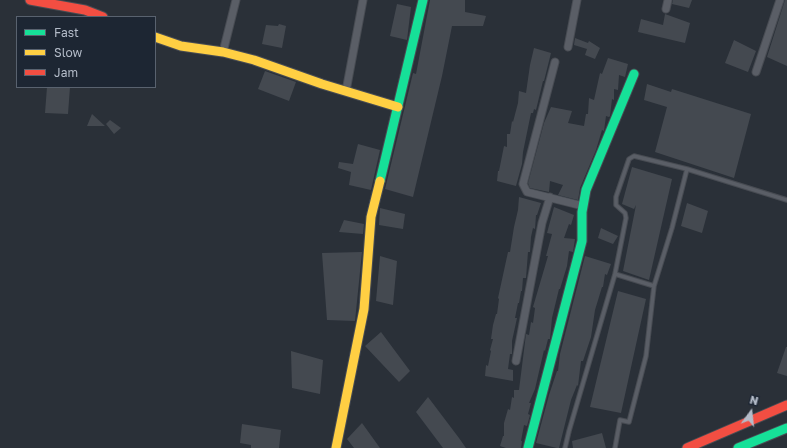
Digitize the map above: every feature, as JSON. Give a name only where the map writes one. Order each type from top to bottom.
[{"type":"street","points":[[30,0],[61,2],[100,16]]},
{"type":"street","points":[[223,52],[236,0]]},
{"type":"street","points":[[346,91],[363,0]]},
{"type":"street","points":[[336,448],[364,309],[371,217],[423,0]]},
{"type":"street","points":[[568,47],[577,0]]},
{"type":"street","points":[[666,8],[668,0]]},
{"type":"street","points":[[756,72],[780,0]]},
{"type":"street","points":[[156,37],[181,46],[223,52],[254,60],[398,107]]},
{"type":"street","points":[[555,62],[523,184],[527,192],[584,206]]},
{"type":"street","points":[[528,448],[582,241],[586,190],[634,74]]},
{"type":"street","points":[[516,361],[542,223],[550,197]]},
{"type":"street","points":[[687,448],[787,405]]},
{"type":"street","points":[[738,448],[787,428]]},
{"type":"lane","points":[[565,448],[615,274],[626,218],[625,213],[616,205],[616,197],[629,159],[634,156],[687,169],[787,200]]},
{"type":"lane","points":[[615,448],[620,420],[629,422],[646,356],[654,286],[672,228],[687,169]]},
{"type":"lane","points":[[615,274],[654,286]]},
{"type":"building","points":[[430,0],[465,0],[465,12],[486,16],[483,26],[452,26],[442,76],[413,197],[385,189],[413,73],[416,74]]},
{"type":"building","points":[[673,0],[692,0],[689,8],[672,4]]},
{"type":"building","points":[[785,0],[787,0],[787,66],[767,57]]},
{"type":"building","points":[[397,4],[411,7],[407,40],[390,36]]},
{"type":"building","points":[[665,14],[690,23],[685,43],[638,32],[641,19],[663,25]]},
{"type":"building","points":[[279,24],[286,26],[282,48],[262,44],[266,25],[278,26]]},
{"type":"building","points":[[575,38],[588,43],[589,41],[600,48],[595,59],[585,55],[587,49],[574,45]]},
{"type":"building","points":[[734,40],[756,51],[748,72],[725,63]]},
{"type":"building","points":[[534,48],[551,53],[536,110],[534,109],[533,113],[531,113],[522,164],[516,186],[497,181],[498,171],[504,146],[507,147],[507,134],[510,134],[512,121],[513,122],[518,103],[519,91],[526,93]]},
{"type":"building","points":[[608,58],[628,64],[625,77],[619,75],[618,90],[614,89],[614,100],[612,99],[610,116],[606,116],[604,131],[602,130],[596,150],[580,188],[578,200],[558,195],[563,185],[550,181],[549,192],[530,188],[528,183],[544,123],[551,107],[572,111],[568,123],[584,126],[586,114],[588,114],[589,98],[594,100],[600,73],[602,74]]},
{"type":"building","points":[[265,71],[296,82],[289,101],[258,89]]},
{"type":"building","points":[[647,84],[671,92],[672,89],[751,114],[734,178],[655,152],[667,107],[644,100]]},
{"type":"building","points":[[47,88],[70,88],[68,114],[45,113]]},
{"type":"building","points":[[92,114],[105,126],[87,126]]},
{"type":"building","points":[[110,120],[121,128],[114,134],[106,124]]},
{"type":"building","points":[[358,144],[380,150],[371,190],[349,185],[351,172],[338,168],[339,162],[353,164]]},
{"type":"building","points":[[632,167],[672,179],[649,280],[623,271],[636,205],[634,209],[622,204]]},
{"type":"building","points":[[519,197],[541,203],[536,215],[535,229],[533,228],[530,252],[528,252],[526,278],[523,278],[522,291],[515,318],[517,318],[512,341],[512,354],[510,354],[508,369],[513,370],[513,381],[485,376],[486,365],[488,366],[493,339],[491,339],[493,325],[497,314],[498,298],[508,252],[510,252]]},
{"type":"building","points":[[687,203],[708,211],[702,233],[681,226]]},
{"type":"building","points":[[554,207],[574,215],[571,225],[569,224],[564,238],[575,239],[573,252],[569,251],[567,266],[559,289],[552,318],[550,339],[548,339],[545,351],[544,350],[535,389],[529,403],[531,403],[528,414],[530,415],[527,426],[524,425],[521,448],[506,448],[500,446],[504,436],[504,423],[508,409],[510,410],[512,397],[514,398],[514,390],[519,390],[526,334],[529,335],[531,322],[533,323],[535,308],[533,307],[548,256],[546,256],[552,234],[547,233]]},
{"type":"building","points":[[380,208],[405,214],[403,229],[379,225]]},
{"type":"building","points":[[344,220],[364,224],[363,234],[339,232]]},
{"type":"building","points":[[601,228],[618,236],[613,244],[598,238]]},
{"type":"building","points":[[362,252],[355,321],[327,320],[322,253]]},
{"type":"building","points":[[380,256],[397,261],[393,305],[376,301]]},
{"type":"building","points":[[585,256],[611,264],[607,275],[605,274],[603,287],[595,310],[591,337],[583,361],[581,361],[578,386],[577,385],[571,400],[559,448],[557,448],[536,443],[549,395],[558,371],[560,354]]},
{"type":"building","points":[[618,291],[646,299],[621,413],[590,407]]},
{"type":"building","points":[[381,332],[410,371],[399,382],[365,346]]},
{"type":"building","points":[[787,347],[787,376],[777,373]]},
{"type":"building","points":[[291,351],[323,360],[320,394],[292,388]]},
{"type":"building","points":[[428,397],[466,448],[443,448],[416,412]]},
{"type":"building","points":[[362,423],[380,448],[354,448],[347,439]]},
{"type":"building","points":[[242,424],[281,430],[279,448],[251,448],[251,445],[240,443]]},
{"type":"building","points":[[602,433],[606,448],[573,448],[572,441]]},
{"type":"traffic: fast","points":[[380,181],[423,0]]},
{"type":"traffic: fast","points":[[528,448],[582,241],[582,212],[586,190],[634,74]]},
{"type":"traffic: fast","points":[[738,448],[787,428]]},
{"type":"traffic: slow","points":[[156,37],[181,46],[223,52],[254,60],[322,84],[398,107]]},
{"type":"traffic: slow","points":[[336,448],[364,309],[371,217],[380,181]]},
{"type":"traffic: jam","points":[[30,0],[85,10],[100,16]]},
{"type":"traffic: jam","points":[[687,448],[787,405]]}]
